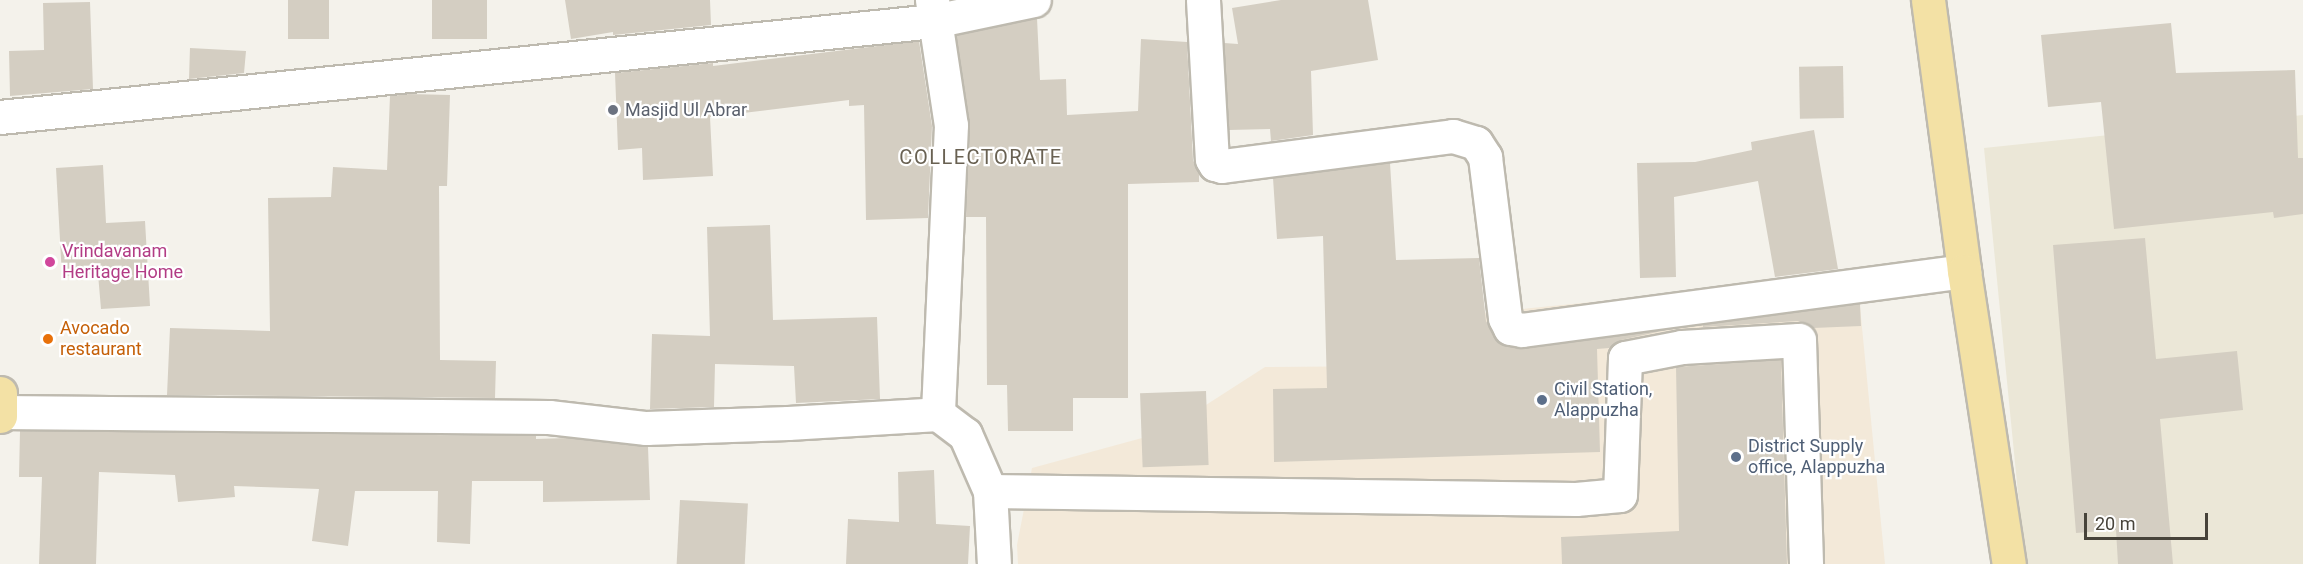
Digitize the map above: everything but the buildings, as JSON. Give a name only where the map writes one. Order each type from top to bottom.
[{"type":"main road","points":[[1928,0],[1964,271],[2009,564]]},
{"type":"main road","points":[[0,393],[0,414]]},
{"type":"street","points":[[0,117],[1034,0]]},
{"type":"street","points":[[1203,0],[1212,159],[1215,164],[1222,166],[1453,136],[1476,143],[1485,157],[1505,318],[1510,328],[1522,330],[1964,271]]},
{"type":"street","points":[[933,10],[951,125],[938,414]]},
{"type":"street","points":[[990,491],[1576,499],[1620,495],[1625,358],[1682,347],[1799,340],[1806,564]]},
{"type":"street","points":[[0,414],[549,417],[646,428],[788,423],[938,414],[965,434],[990,491],[994,564]]},
{"type":"shaded area","points":[[2303,115],[2303,564],[2025,564],[1984,148]]},
{"type":"shaded area","name":"Civil Station, Alappuzha","points":[[1857,276],[1885,564],[1018,564],[1017,545],[1032,468],[1164,432],[1265,367],[1392,366],[1482,313]]},
{"type":"place","name":"Masjid Ul Abrar","points":[[613,110]]},
{"type":"place","name":"Vrindavanam Heritage Home","points":[[50,262]]},
{"type":"place","name":"Avocado restaurant","points":[[48,339]]},
{"type":"place","name":"Civil Station, Alappuzha","points":[[1542,400]]},
{"type":"place","name":"District Supply office, Alappuzha","points":[[1736,457]]},
{"type":"district","name":"COLLECTORATE","points":[[981,157]]}]
